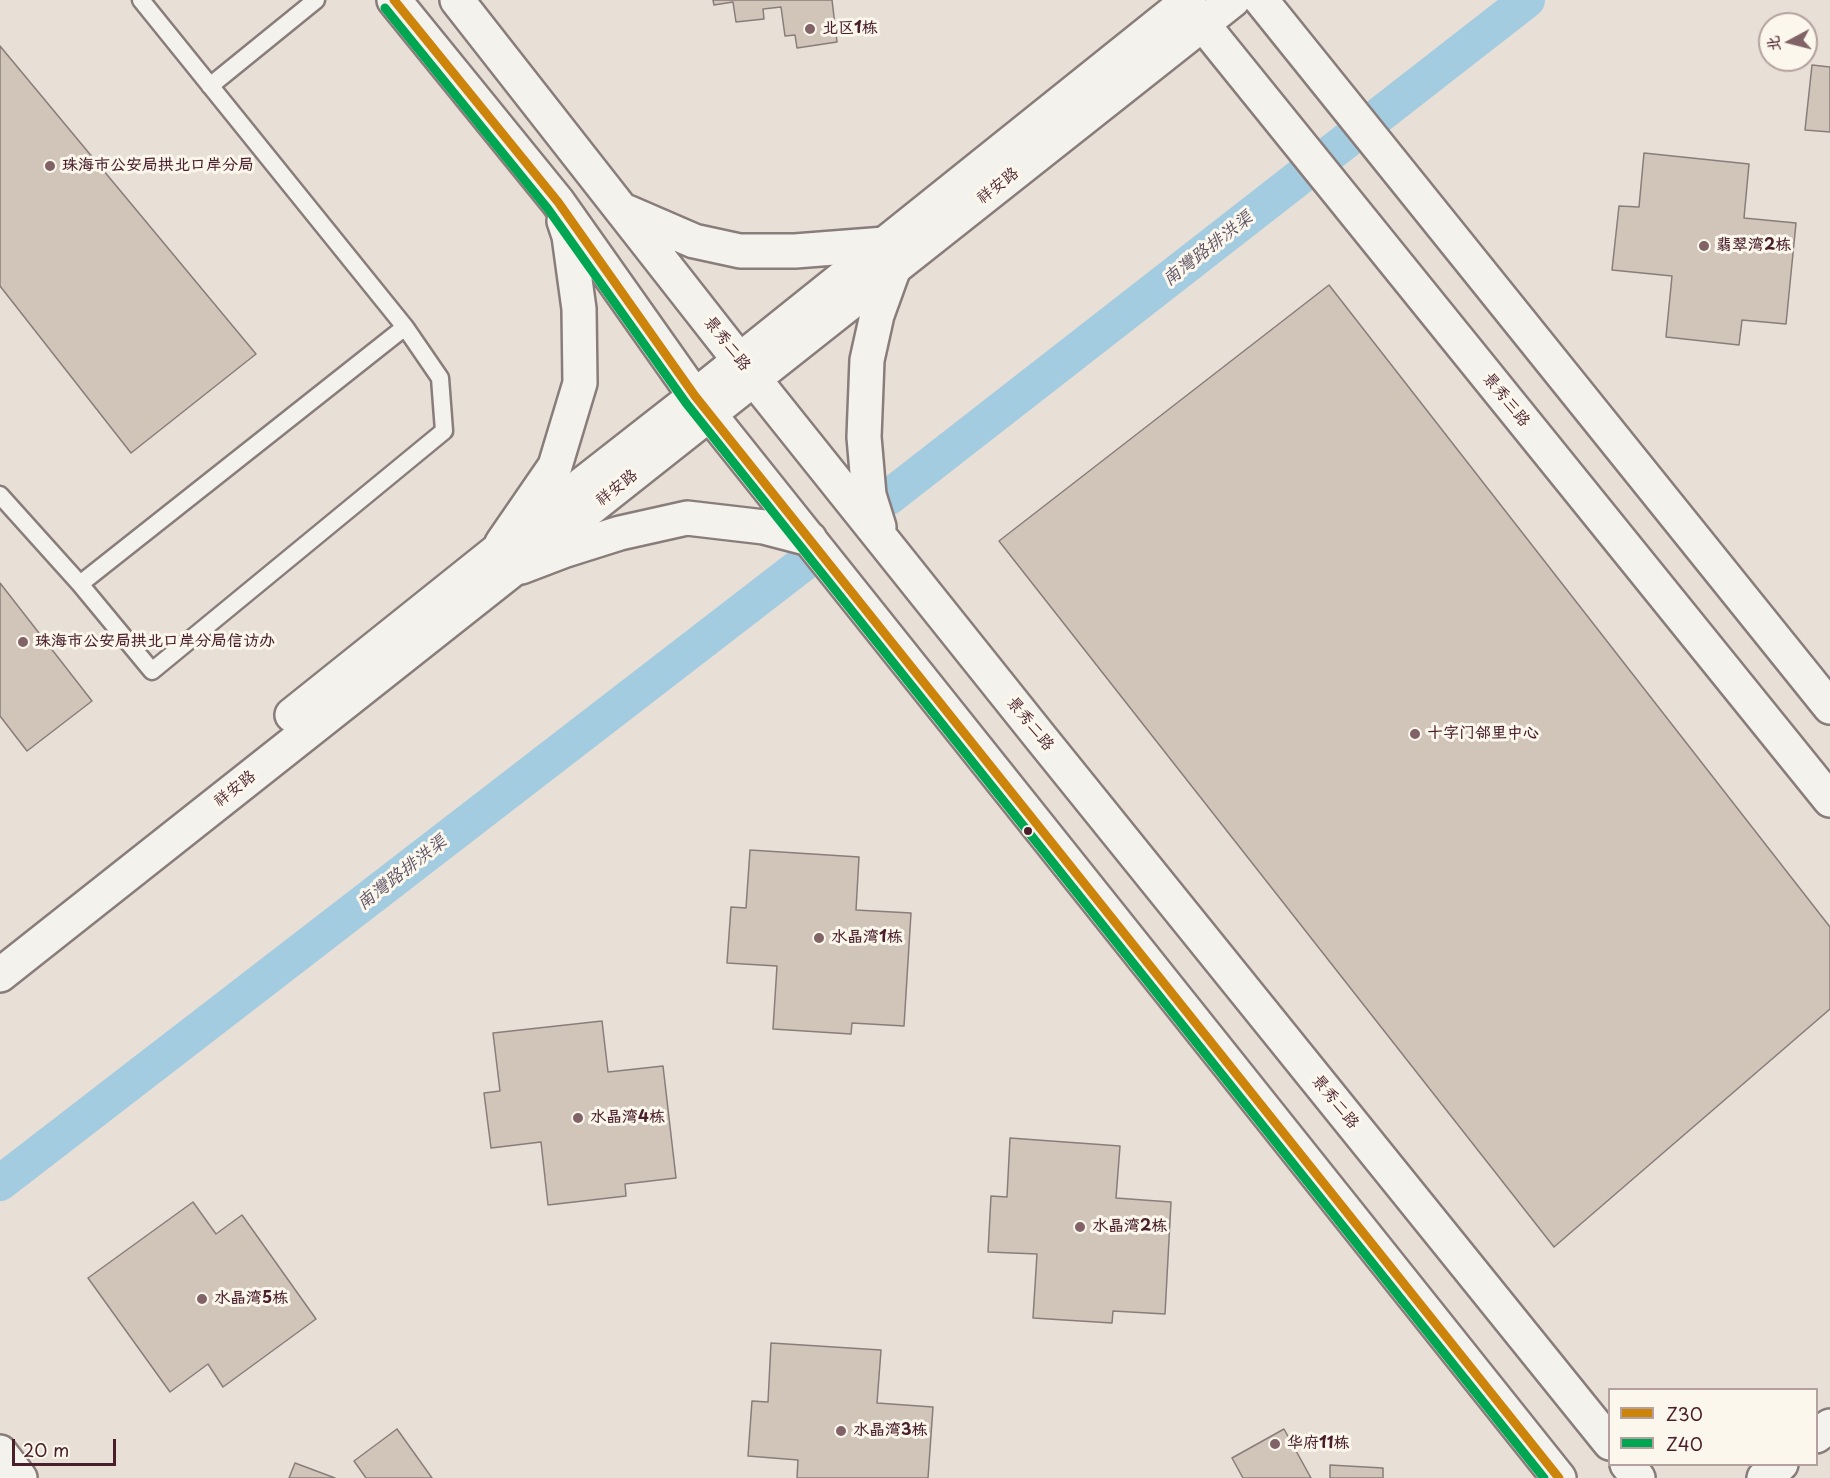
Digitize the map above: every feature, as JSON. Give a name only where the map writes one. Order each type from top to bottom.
[{"type":"street","points":[[394,0],[558,202],[703,405],[1559,1478]]},
{"type":"street","name":"景秀二路","points":[[457,0],[883,540],[1608,1441]]},
{"type":"street","name":"祥安路","points":[[0,950],[703,405],[890,256],[1190,7],[1233,0]]},
{"type":"street","points":[[1261,0],[1830,707]]},
{"type":"street","name":"景秀三路","points":[[1190,7],[1830,800]]},
{"type":"street","points":[[504,561],[555,466],[580,382],[579,309],[569,236],[558,202]]},
{"type":"street","points":[[622,211],[694,241],[740,251],[795,251],[890,256],[867,360],[864,437],[869,495],[883,540]]},
{"type":"street","points":[[504,561],[563,551],[620,533],[687,518],[764,527],[810,539]]},
{"type":"street","name":"祥安路","points":[[0,975],[504,561]]},
{"type":"street","points":[[0,1452],[20,1478]]},
{"type":"street","points":[[1629,1466],[1638,1478]]},
{"type":"street","points":[[1764,1478],[1779,1466]]},
{"type":"lane","points":[[0,495],[80,584],[152,672],[444,431],[441,378],[405,327],[141,0]]},
{"type":"lane","points":[[210,86],[315,0]]},
{"type":"lane","points":[[80,584],[405,327]]},
{"type":"building","name":"北区1栋","points":[[713,0],[832,0],[837,42],[797,48],[795,35],[785,36],[781,7],[763,9],[764,19],[736,22],[733,2],[714,5]]},
{"type":"building","name":"珠海市公安局拱北口岸分局","points":[[0,46],[256,354],[131,453],[0,286]]},
{"type":"building","points":[[1818,66],[1830,67],[1830,132],[1805,130],[1811,72],[1818,72]]},
{"type":"building","name":"翡翠湾2栋","points":[[1644,153],[1749,164],[1744,218],[1796,223],[1786,324],[1742,320],[1739,345],[1666,337],[1672,276],[1612,270],[1619,206],[1639,207]]},
{"type":"building","name":"十字门邻里中心","points":[[1329,285],[1830,927],[1830,1009],[1554,1247],[999,541]]},
{"type":"building","name":"珠海市公安局拱北口岸分局信访办","points":[[0,583],[92,701],[27,751],[0,716]]},
{"type":"building","name":"水晶湾1栋","points":[[750,850],[859,857],[856,910],[911,913],[904,1026],[852,1023],[851,1034],[773,1029],[777,966],[727,963],[731,907],[746,908]]},
{"type":"building","name":"水晶湾4栋","points":[[602,1021],[608,1072],[663,1066],[676,1178],[625,1184],[626,1196],[548,1205],[541,1142],[491,1148],[484,1093],[500,1091],[493,1033]]},
{"type":"building","name":"水晶湾2栋","points":[[1010,1138],[1120,1146],[1116,1198],[1171,1202],[1165,1314],[1113,1311],[1112,1323],[1033,1318],[1037,1254],[988,1252],[991,1196],[1007,1197]]},
{"type":"building","name":"水晶湾5栋","points":[[193,1202],[216,1234],[242,1215],[316,1319],[223,1387],[208,1364],[170,1392],[88,1278]]},
{"type":"building","name":"水晶湾3栋","points":[[771,1343],[881,1350],[877,1403],[933,1407],[928,1478],[797,1478],[798,1460],[748,1456],[752,1401],[768,1402]]},
{"type":"building","points":[[397,1429],[432,1478],[366,1478],[354,1461]]},
{"type":"building","name":"华府11栋","points":[[1284,1429],[1311,1478],[1243,1478],[1232,1458]]},
{"type":"building","points":[[295,1463],[335,1478],[289,1478]]},
{"type":"building","name":"华府11栋","points":[[1330,1465],[1383,1468],[1383,1478],[1330,1478]]},
{"type":"waterway","name":"南灣路排洪渠","points":[[889,497],[1527,0]]},
{"type":"waterway","name":"南灣路排洪渠","points":[[0,1183],[804,563]]},
{"type":"transit line","name":"Z30","points":[[394,0],[558,202],[695,396],[1559,1478]]},
{"type":"transit line","name":"Z40","points":[[385,8],[548,209],[686,403],[1544,1478]]},
{"type":"place","name":"北区1栋","points":[[810,29]]},
{"type":"place","name":"珠海市公安局拱北口岸分局","points":[[50,166]]},
{"type":"place","name":"翡翠湾2栋","points":[[1704,246]]},
{"type":"place","name":"珠海市公安局拱北口岸分局信访办","points":[[23,642]]},
{"type":"place","name":"十字门邻里中心","points":[[1415,734]]},
{"type":"place","name":"水晶湾1栋","points":[[819,938]]},
{"type":"place","name":"水晶湾4栋","points":[[578,1118]]},
{"type":"place","name":"水晶湾2栋","points":[[1080,1227]]},
{"type":"place","name":"水晶湾5栋","points":[[202,1299]]},
{"type":"place","name":"水晶湾3栋","points":[[841,1431]]},
{"type":"place","name":"华府11栋","points":[[1275,1444]]}]
